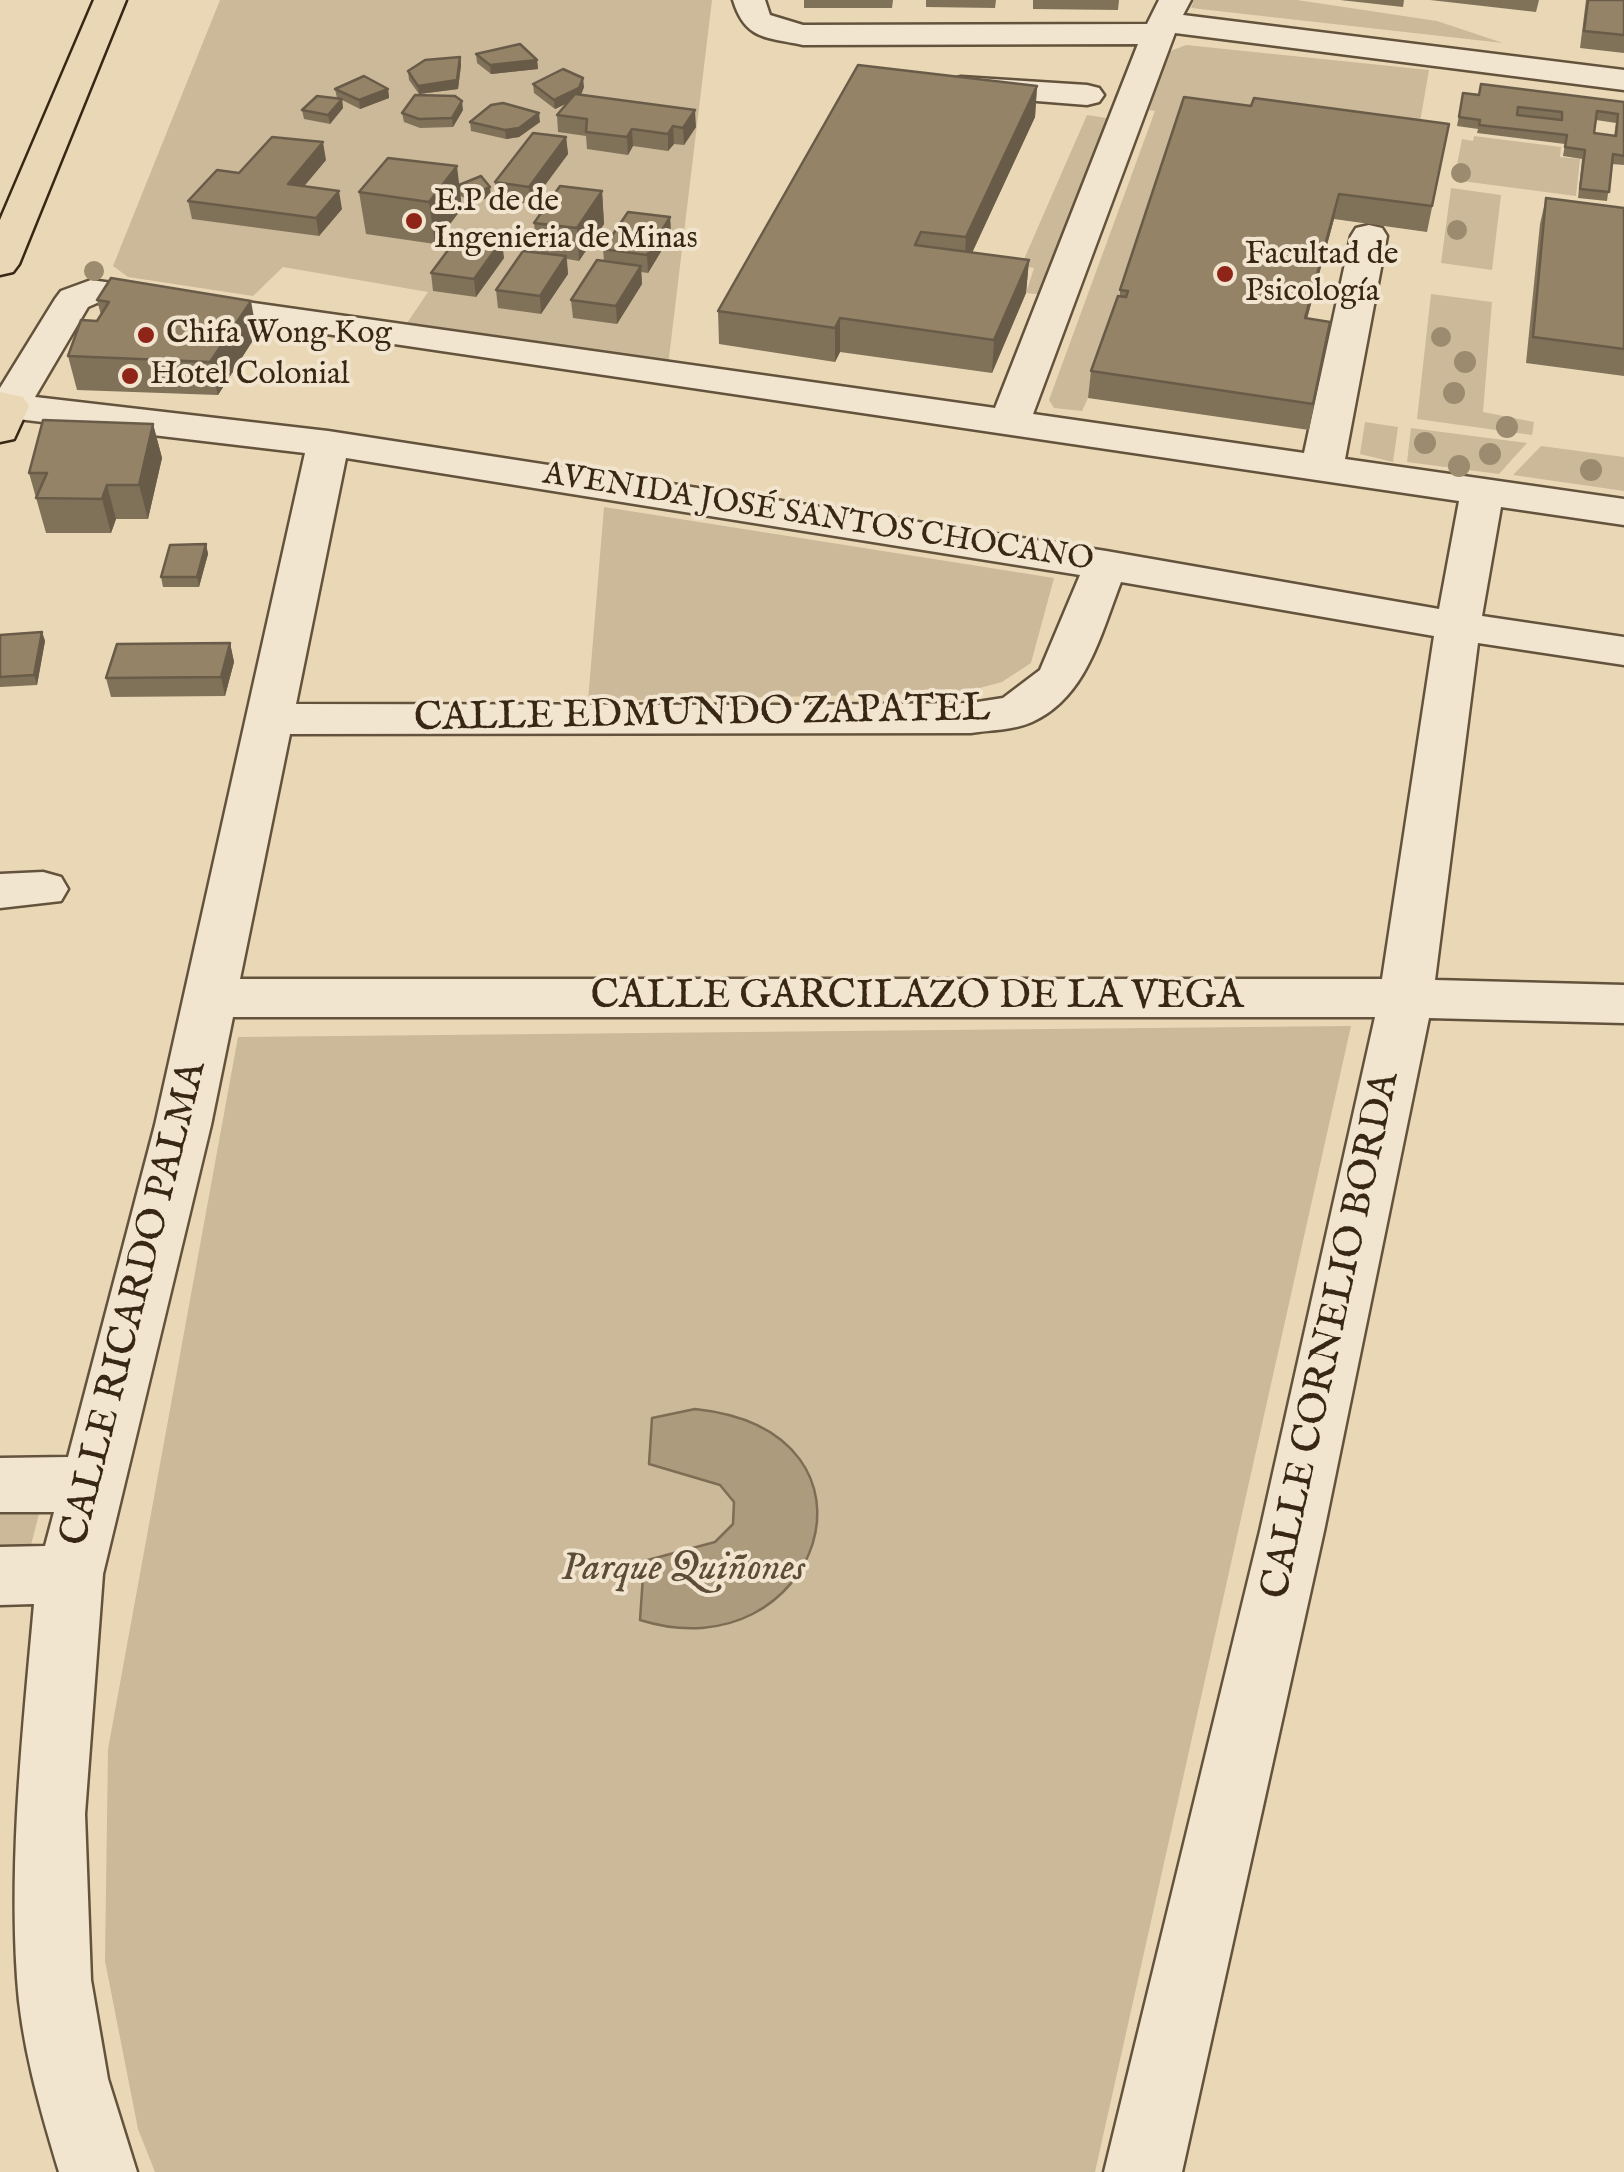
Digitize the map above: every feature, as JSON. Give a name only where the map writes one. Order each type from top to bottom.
[{"type":"main road","points":[[0,264],[110,0]]},
{"type":"street","points":[[749,0],[755,20],[766,27],[803,35],[1165,19],[1624,80]]},
{"type":"street","points":[[1010,424],[1165,19]]},
{"type":"street","points":[[846,35],[860,73]]},
{"type":"street","points":[[932,86],[1087,94]]},
{"type":"street","points":[[1322,468],[1369,236]]},
{"type":"street","points":[[3,414],[74,298],[91,291],[1322,468],[1480,501],[1624,512]]},
{"type":"street","name":"AVENIDA JOSÉ SANTOS CHOCANO","points":[[3,414],[328,443],[1106,564],[1624,651]]},
{"type":"street","name":"CALLE RICARDO PALMA","points":[[98,2172],[70,2079],[54,1980],[50,1814],[70,1574],[183,1125],[328,443]]},
{"type":"street","name":"CALLE CORNELIO BORDA","points":[[1144,2172],[1292,1531],[1406,998],[1458,626],[1480,501]]},
{"type":"street","name":"CALLE EDMUNDO ZAPATEL","points":[[270,718],[843,720],[971,718],[1017,712],[1060,677],[1106,564]]},
{"type":"street","name":"CALLE GARCILAZO DE LA VEGA","points":[[210,998],[1406,998],[1624,1004]]},
{"type":"street","points":[[0,1485],[93,1484]]},
{"type":"street","points":[[0,1576],[70,1574]]},
{"type":"green space","points":[[220,0],[712,0],[667,374],[405,326],[428,292],[283,267],[253,296],[128,277],[113,266]]},
{"type":"green space","points":[[1194,0],[1297,0],[1437,21],[1503,43],[1191,8]]},
{"type":"green space","points":[[1186,45],[1429,70],[1416,145],[1088,398],[1082,411],[1054,408],[1049,400],[1155,111],[1149,110],[1168,52]]},
{"type":"green space","points":[[1087,115],[1113,119],[1045,295],[1026,293],[1034,268],[1021,266]]},
{"type":"green space","points":[[1474,136],[1561,147],[1560,157],[1580,159],[1576,196],[1454,180],[1462,139],[1473,141]]},
{"type":"green space","points":[[1451,188],[1501,195],[1492,270],[1441,263]]},
{"type":"green space","points":[[1431,294],[1492,302],[1483,412],[1534,422],[1532,435],[1417,419]]},
{"type":"green space","points":[[1365,422],[1398,427],[1393,462],[1360,454]]},
{"type":"green space","points":[[1411,428],[1527,443],[1499,474],[1407,462]]},
{"type":"green space","points":[[1541,446],[1624,457],[1624,491],[1513,475]]},
{"type":"green space","points":[[604,507],[1054,578],[1031,663],[1002,682],[961,693],[588,701]]},
{"type":"green space","name":"Parque Quiñones","points":[[1351,1026],[1095,2172],[155,2172],[138,2129],[105,1961],[108,1749],[238,1037]]},
{"type":"green space","points":[[40,1510],[31,1545],[0,1546],[0,1511]]},
{"type":"shaded area","points":[[695,1409],[760,1427],[800,1459],[816,1500],[813,1544],[791,1584],[753,1614],[702,1628],[640,1620],[644,1561],[715,1542],[733,1524],[734,1502],[720,1485],[649,1464],[652,1418]]},
{"type":"building","points":[[1588,0],[1624,0],[1624,35],[1584,31]]},
{"type":"building","points":[[520,44],[537,60],[490,65],[476,54]]},
{"type":"building","points":[[460,57],[457,80],[418,86],[408,71],[425,60]]},
{"type":"building","points":[[858,65],[1037,86],[966,237],[921,232],[915,245],[1029,260],[994,340],[840,318],[835,328],[718,311]]},
{"type":"building","points":[[563,69],[583,78],[579,88],[554,100],[533,84]]},
{"type":"building","points":[[364,76],[388,89],[359,100],[335,89]]},
{"type":"building","points":[[1481,84],[1624,102],[1624,156],[1613,154],[1609,192],[1580,189],[1585,150],[1565,147],[1567,135],[1479,125],[1480,120],[1459,117],[1463,93],[1479,95]],"holes":[[[1518,107],[1562,112],[1562,120],[1517,115]],[[1597,111],[1618,114],[1616,136],[1594,133]]]},
{"type":"building","points":[[575,94],[695,110],[683,128],[673,126],[668,134],[632,129],[627,137],[586,132],[587,119],[557,115]]},
{"type":"building","points":[[415,95],[455,96],[462,101],[452,118],[419,119],[402,113]]},
{"type":"building","points":[[317,96],[342,99],[328,115],[302,110]]},
{"type":"building","name":"Facultad de Psicología","points":[[1184,97],[1251,106],[1254,98],[1449,124],[1432,206],[1339,194],[1305,318],[1330,322],[1313,404],[1091,371],[1118,296],[1126,297],[1128,291],[1120,290]]},
{"type":"building","points":[[503,103],[539,113],[519,128],[505,130],[470,122],[491,105]]},
{"type":"building","points":[[533,133],[566,137],[529,187],[495,182]]},
{"type":"building","points":[[272,137],[323,142],[288,184],[339,191],[316,218],[188,201],[217,170],[239,173]]},
{"type":"building","points":[[388,158],[457,166],[429,202],[359,192]]},
{"type":"building","points":[[481,176],[490,187],[476,193],[459,187],[459,185]]},
{"type":"building","points":[[560,186],[602,191],[577,228],[534,223]]},
{"type":"building","points":[[1546,198],[1624,208],[1624,349],[1533,337]]},
{"type":"building","points":[[628,212],[670,217],[647,255],[603,249]]},
{"type":"building","points":[[460,234],[502,240],[474,279],[431,273]]},
{"type":"building","points":[[523,251],[566,256],[540,296],[496,290]]},
{"type":"building","points":[[597,260],[641,266],[616,306],[571,300]]},
{"type":"building","points":[[111,278],[251,301],[210,362],[68,356],[81,320],[97,321],[109,302],[97,300]]},
{"type":"building","points":[[43,420],[153,424],[139,485],[107,485],[102,499],[36,498],[47,473],[29,473]]},
{"type":"building","points":[[206,544],[197,577],[161,577],[170,545]]},
{"type":"building","points":[[42,632],[34,675],[0,677],[0,635]]},
{"type":"building","points":[[230,643],[221,677],[106,678],[117,644]]},
{"type":"place","name":"E.P de de Ingenieria de Minas","points":[[414,221]]},
{"type":"place","name":"Facultad de Psicología","points":[[1225,274]]},
{"type":"place","name":"Chifa Wong Kog","points":[[146,335]]},
{"type":"place","name":"Hotel Colonial","points":[[130,376]]}]
